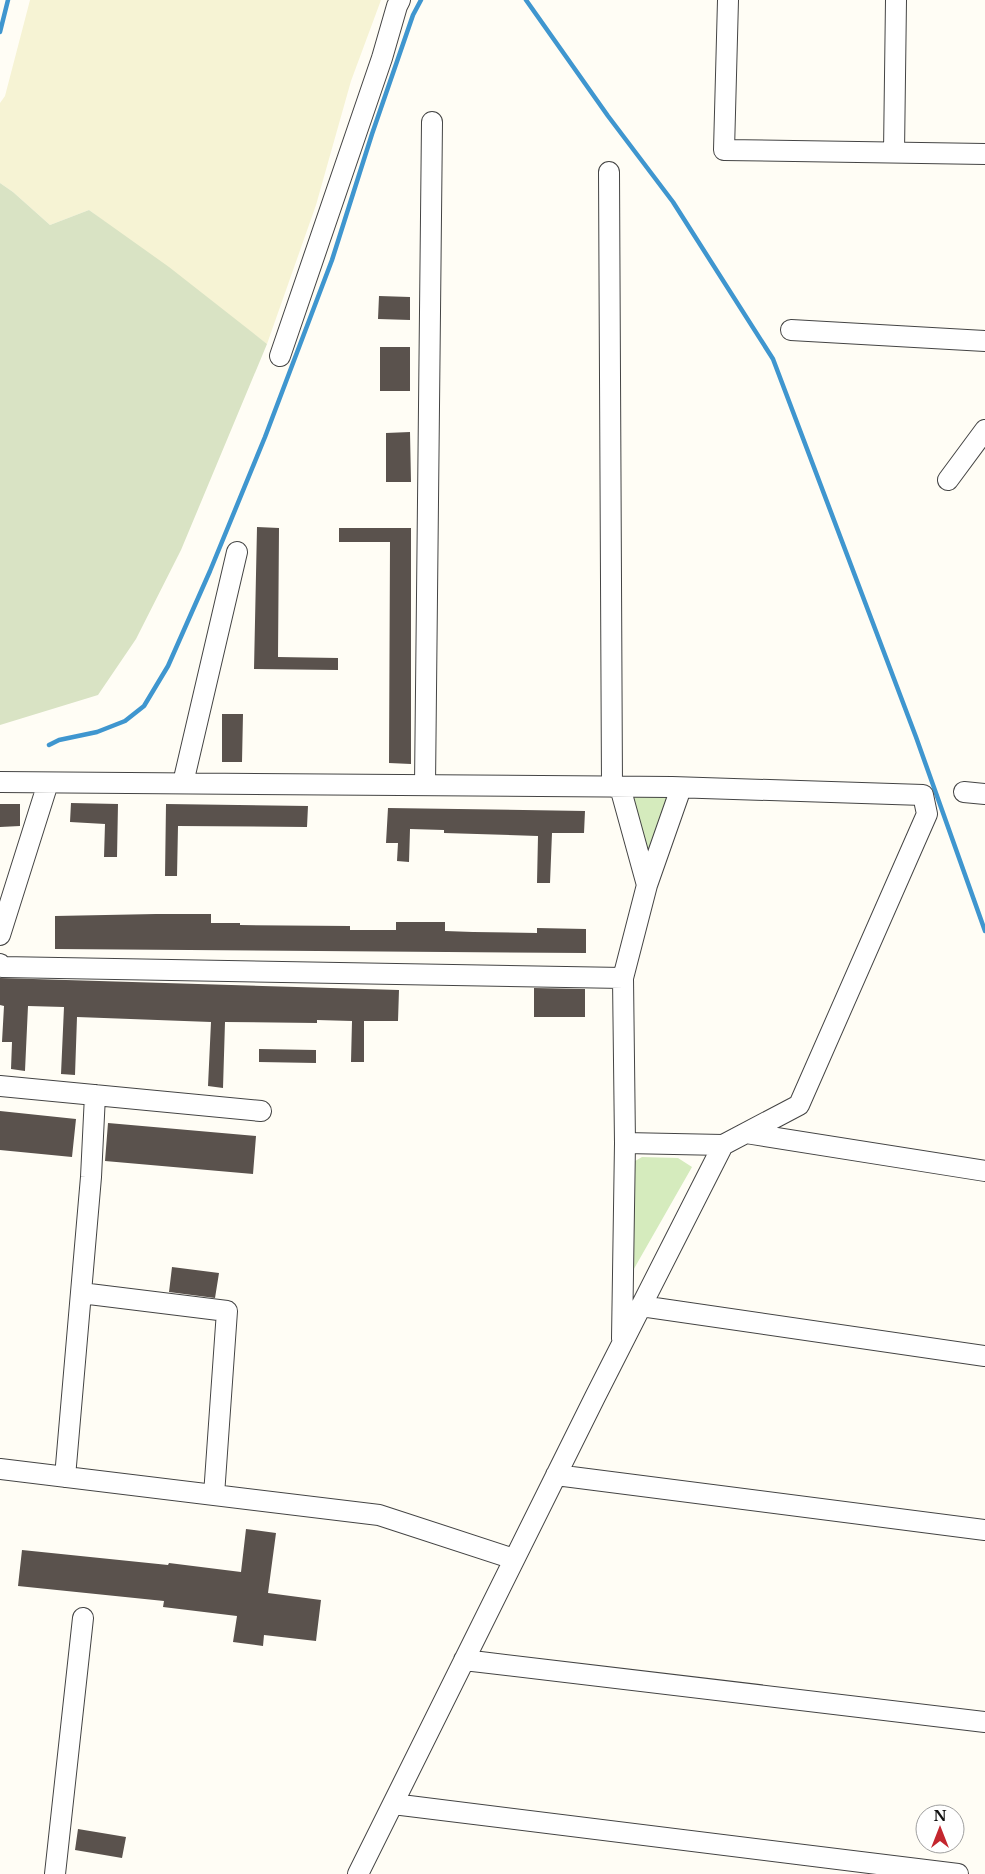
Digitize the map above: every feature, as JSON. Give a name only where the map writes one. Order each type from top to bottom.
[{"type":"street","points":[[280,356],[400,0]]},
{"type":"street","points":[[728,0],[724,150],[985,154]]},
{"type":"street","points":[[894,152],[896,0]]},
{"type":"street","points":[[425,785],[432,122]]},
{"type":"street","points":[[608,172],[616,787],[647,885]]},
{"type":"street","points":[[791,330],[985,341]]},
{"type":"street","points":[[948,480],[985,430]]},
{"type":"street","points":[[183,783],[237,552]]},
{"type":"street","points":[[0,782],[616,787],[923,794],[927,814],[799,1106],[723,1145],[625,1142]]},
{"type":"street","points":[[0,934],[48,783]]},
{"type":"street","points":[[622,1344],[625,1142],[623,978],[647,885],[681,788]]},
{"type":"street","points":[[964,792],[985,794]]},
{"type":"street","points":[[0,964],[2,967],[623,978]]},
{"type":"street","points":[[0,1086],[261,1111]]},
{"type":"street","points":[[65,1477],[81,1293],[95,1095]]},
{"type":"street","points":[[746,1133],[985,1171]]},
{"type":"street","points":[[358,1874],[556,1475],[723,1145]]},
{"type":"street","points":[[81,1293],[227,1311],[214,1495]]},
{"type":"street","points":[[641,1306],[985,1356]]},
{"type":"street","points":[[0,1469],[378,1515],[514,1559]]},
{"type":"street","points":[[556,1475],[985,1530]]},
{"type":"street","points":[[55,1874],[83,1618]]},
{"type":"street","points":[[464,1660],[985,1722]]},
{"type":"street","points":[[393,1804],[958,1874]]},
{"type":"shaded area","points":[[30,0],[381,0],[351,81],[316,205],[267,344],[89,210],[50,225],[0,183],[0,103],[5,96]]},
{"type":"green space","points":[[0,183],[50,225],[89,210],[169,267],[267,344],[181,550],[136,639],[98,695],[0,725]]},
{"type":"green space","points":[[669,795],[650,868],[630,796]]},
{"type":"green space","points":[[642,1157],[678,1158],[692,1167],[631,1274],[630,1164]]},
{"type":"building","points":[[379,296],[410,297],[410,320],[378,319]]},
{"type":"building","points":[[380,347],[410,347],[410,391],[380,391]]},
{"type":"building","points":[[410,432],[411,482],[386,482],[386,433]]},
{"type":"building","points":[[257,527],[279,528],[278,657],[338,658],[338,670],[254,669]]},
{"type":"building","points":[[339,528],[411,528],[411,764],[389,763],[390,542],[339,542]]},
{"type":"building","points":[[222,714],[243,714],[242,762],[222,762]]},
{"type":"building","points":[[71,803],[118,804],[117,857],[104,857],[105,824],[70,822]]},
{"type":"building","points":[[0,804],[20,804],[20,826],[0,827]]},
{"type":"building","points":[[166,804],[308,806],[307,827],[178,826],[177,876],[165,876]]},
{"type":"building","points":[[388,808],[585,811],[584,833],[552,833],[550,883],[537,883],[538,836],[444,833],[444,830],[410,829],[409,862],[397,861],[398,843],[386,843]]},
{"type":"building","points":[[211,914],[211,923],[350,926],[350,930],[396,930],[396,922],[445,922],[445,931],[537,933],[537,928],[586,929],[586,953],[55,949],[55,916]]},
{"type":"building","points":[[0,978],[399,990],[398,1021],[364,1021],[364,1062],[351,1062],[352,1021],[317,1020],[317,1023],[225,1022],[223,1088],[208,1086],[211,1022],[77,1017],[75,1075],[61,1074],[64,1007],[28,1006],[25,1071],[11,1069],[12,1042],[2,1042],[4,1006],[0,1005]]},
{"type":"building","points":[[534,988],[585,989],[585,1017],[534,1017]]},
{"type":"building","points":[[259,1049],[316,1050],[316,1063],[259,1062]]},
{"type":"building","points":[[0,1111],[76,1119],[72,1157],[0,1150]]},
{"type":"building","points":[[108,1123],[256,1136],[253,1174],[105,1161]]},
{"type":"building","points":[[172,1267],[219,1273],[215,1298],[169,1292]]},
{"type":"building","points":[[246,1529],[276,1533],[268,1593],[321,1600],[316,1641],[264,1635],[263,1646],[233,1642],[237,1616],[163,1607],[164,1601],[18,1586],[22,1550],[168,1565],[169,1563],[241,1572]]},
{"type":"building","points":[[78,1829],[126,1837],[122,1858],[75,1850]]},
{"type":"waterway","points":[[0,32],[8,0]]},
{"type":"waterway","points":[[49,745],[59,740],[97,732],[125,721],[144,706],[168,666],[210,571],[265,437],[332,260],[372,134],[413,15],[421,0]]},
{"type":"waterway","points":[[526,0],[608,116],[673,202],[773,359],[916,737],[985,931]]}]
